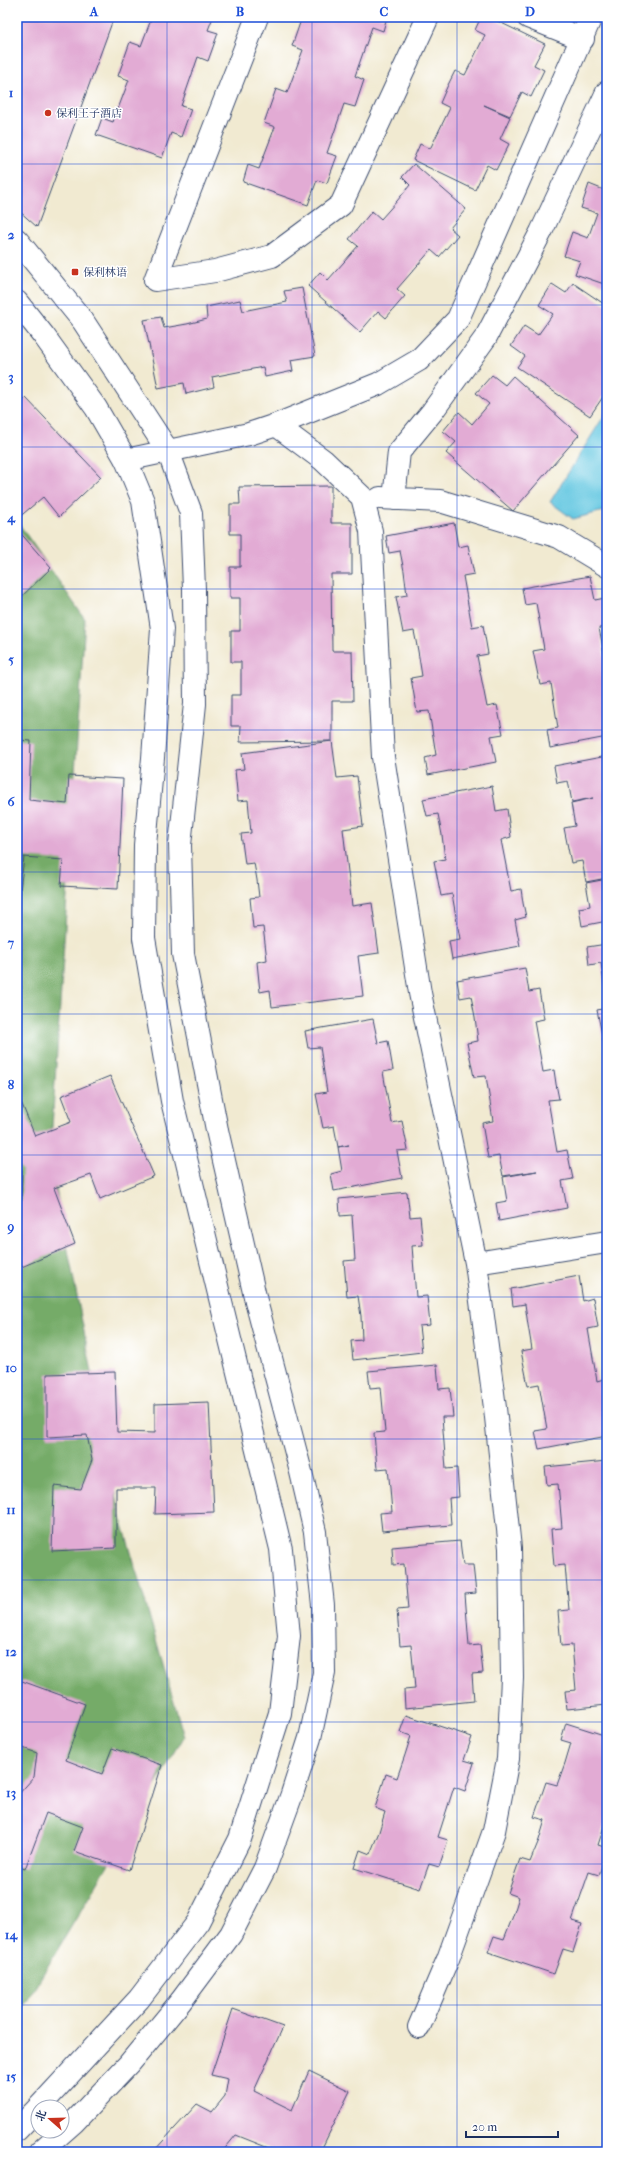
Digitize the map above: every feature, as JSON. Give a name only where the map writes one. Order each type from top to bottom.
[{"type":"street","points":[[257,17],[155,280],[215,271],[272,256],[341,206],[428,17]]},
{"type":"street","points":[[528,17],[583,39]]},
{"type":"street","points":[[126,460],[249,434],[276,425],[384,381],[419,360],[458,319],[592,17]]},
{"type":"street","points":[[394,499],[399,452],[432,412],[486,337],[541,232],[607,92]]},
{"type":"street","points":[[17,240],[83,322],[168,451],[191,513],[194,589],[195,704],[180,845],[182,954],[217,1130],[256,1300],[301,1472],[315,1532],[323,1605],[324,1673],[310,1738],[292,1794],[265,1868],[231,1934],[181,2001],[129,2064],[74,2122],[40,2152]]},
{"type":"street","points":[[17,302],[44,336],[96,408],[126,460],[143,501],[162,629],[145,845],[144,938],[172,1101],[281,1549],[289,1636],[280,1713],[243,1832],[198,1922],[139,2000],[46,2099]]},
{"type":"street","points":[[276,425],[323,460],[362,497],[371,531],[384,757],[420,993],[476,1263],[495,1408],[510,1548],[512,1678],[508,1758],[494,1831],[448,1959],[419,2027]]},
{"type":"street","points":[[362,497],[440,501],[559,537],[607,566]]},
{"type":"street","points":[[476,1263],[607,1242]]},
{"type":"street","points":[[17,2130],[30,2116]]},
{"type":"green space","points":[[17,521],[85,619],[50,1159],[120,1514],[184,1737],[17,2018]]},
{"type":"water","points":[[607,411],[607,510],[573,519],[550,502]]},
{"type":"building","name":"保利王子酒店","points":[[17,17],[114,17],[37,227],[17,209]]},
{"type":"building","points":[[152,17],[213,17],[208,30],[218,33],[208,61],[198,57],[181,106],[191,109],[181,137],[171,133],[162,158],[96,135],[102,118],[113,122],[129,80],[118,76],[130,42],[141,46]]},
{"type":"building","points":[[302,17],[387,17],[383,31],[372,27],[355,76],[364,80],[355,107],[344,104],[327,153],[337,156],[327,183],[317,180],[308,205],[243,182],[248,165],[259,169],[275,127],[264,123],[276,89],[287,93],[303,50],[292,46]]},
{"type":"building","points":[[481,17],[489,17],[545,44],[534,65],[544,70],[531,97],[522,92],[510,116],[484,105],[510,117],[500,139],[509,144],[496,170],[487,165],[475,190],[413,160],[420,144],[430,149],[450,108],[440,103],[447,87],[455,71],[465,75],[485,35],[475,30]]},
{"type":"building","points":[[414,164],[466,209],[450,228],[458,235],[439,257],[431,250],[397,289],[405,296],[386,318],[378,311],[360,332],[308,286],[320,272],[328,280],[358,246],[349,239],[372,211],[381,219],[397,201],[410,185],[402,177]]},
{"type":"building","points":[[607,182],[607,285],[575,274],[580,261],[564,256],[572,232],[588,238],[597,213],[581,208],[589,184],[604,190]]},
{"type":"building","points":[[573,283],[607,306],[607,391],[590,416],[517,367],[525,356],[511,346],[524,326],[538,335],[553,314],[539,305],[552,284],[566,293]]},
{"type":"building","points":[[302,288],[315,356],[291,360],[293,371],[265,377],[263,367],[212,377],[214,387],[186,394],[184,383],[158,388],[144,320],[161,317],[164,328],[187,324],[207,319],[206,307],[240,300],[243,311],[287,302],[284,291]]},
{"type":"building","points":[[492,375],[505,385],[513,376],[579,435],[513,511],[446,453],[456,442],[443,431],[459,412],[472,424],[489,404],[476,393]]},
{"type":"building","points":[[26,398],[101,477],[59,517],[43,497],[17,519],[17,406]]},
{"type":"building","points":[[331,486],[331,523],[352,523],[352,574],[331,574],[332,651],[352,651],[353,701],[332,701],[332,741],[240,742],[241,726],[231,726],[231,695],[241,695],[241,662],[231,662],[231,631],[240,631],[240,598],[230,598],[230,567],[240,567],[240,534],[230,534],[230,504],[240,504],[239,487]]},
{"type":"building","points":[[454,523],[458,547],[468,545],[474,574],[463,576],[472,627],[483,625],[488,654],[477,656],[487,707],[497,705],[503,734],[491,736],[496,762],[428,775],[425,758],[436,755],[429,711],[417,712],[411,678],[422,676],[418,651],[414,631],[403,633],[396,597],[407,595],[404,571],[400,551],[389,553],[386,536]]},
{"type":"building","points":[[17,529],[51,568],[17,601]]},
{"type":"building","points":[[590,576],[595,600],[605,598],[607,612],[607,627],[599,628],[607,668],[607,737],[550,748],[547,730],[558,728],[551,683],[540,685],[533,651],[544,649],[536,603],[525,605],[522,588]]},
{"type":"building","points":[[17,740],[31,741],[29,800],[67,804],[69,776],[123,779],[118,889],[61,886],[63,860],[24,857],[17,917]]},
{"type":"building","points":[[332,741],[337,778],[357,776],[363,826],[343,829],[352,906],[372,903],[379,953],[358,956],[363,996],[272,1007],[270,990],[260,992],[257,962],[267,960],[263,927],[253,928],[250,898],[259,897],[257,880],[254,863],[245,864],[241,834],[251,833],[248,800],[238,801],[235,770],[244,769],[242,753]]},
{"type":"building","points":[[607,756],[607,878],[586,882],[582,861],[571,863],[564,828],[575,826],[571,803],[593,798],[572,802],[568,781],[557,783],[554,766]]},
{"type":"building","points":[[492,786],[496,811],[507,809],[511,837],[501,840],[511,891],[521,889],[526,917],[515,920],[520,946],[452,959],[449,941],[460,939],[452,894],[441,896],[434,861],[445,859],[442,835],[438,814],[427,816],[423,799]]},
{"type":"building","points":[[607,879],[607,921],[582,926],[579,908],[590,906],[586,883]]},
{"type":"building","points":[[607,944],[606,996],[601,963],[589,965],[587,947]]},
{"type":"building","points":[[525,968],[529,992],[539,990],[544,1019],[534,1021],[543,1072],[554,1070],[559,1099],[548,1100],[557,1152],[567,1150],[573,1179],[562,1181],[567,1208],[499,1221],[496,1203],[507,1201],[503,1177],[537,1171],[503,1176],[499,1156],[488,1158],[482,1123],[493,1121],[486,1076],[474,1077],[467,1043],[478,1041],[475,1017],[471,996],[460,998],[457,980]]},
{"type":"building","points":[[607,1008],[607,1044],[604,1045],[597,1010]]},
{"type":"building","points":[[373,1019],[378,1043],[388,1041],[393,1070],[383,1072],[392,1123],[402,1121],[408,1150],[397,1151],[402,1178],[334,1191],[331,1174],[342,1171],[334,1126],[323,1128],[316,1094],[327,1092],[320,1047],[308,1048],[305,1031]]},
{"type":"building","points":[[110,1076],[154,1176],[100,1199],[91,1175],[54,1188],[75,1244],[17,1269],[17,1202],[21,1201],[22,1170],[17,1163],[17,1092],[35,1136],[71,1122],[61,1096]]},
{"type":"building","points":[[407,1192],[410,1217],[420,1216],[423,1245],[412,1246],[416,1297],[427,1296],[430,1325],[419,1326],[422,1352],[353,1360],[351,1341],[362,1340],[361,1316],[358,1296],[347,1297],[344,1261],[355,1260],[352,1215],[340,1216],[339,1199]]},
{"type":"building","points":[[579,1276],[583,1301],[593,1298],[598,1327],[588,1329],[597,1381],[607,1378],[607,1408],[602,1409],[607,1436],[539,1449],[535,1431],[547,1429],[539,1384],[528,1386],[521,1351],[532,1349],[525,1304],[513,1306],[511,1289]]},
{"type":"building","points":[[437,1365],[439,1389],[450,1388],[453,1417],[442,1417],[446,1469],[457,1468],[459,1497],[449,1498],[451,1525],[382,1531],[380,1513],[392,1512],[390,1488],[388,1468],[377,1469],[374,1433],[385,1432],[381,1387],[370,1388],[368,1371]]},
{"type":"building","points":[[115,1372],[117,1432],[155,1433],[155,1404],[209,1402],[214,1512],[155,1514],[156,1488],[116,1488],[116,1548],[52,1551],[54,1486],[81,1489],[92,1460],[87,1435],[47,1437],[47,1374]]},
{"type":"building","points":[[607,1461],[607,1705],[567,1709],[565,1691],[576,1690],[572,1645],[561,1646],[558,1611],[569,1610],[565,1565],[554,1566],[551,1529],[562,1528],[560,1505],[558,1484],[547,1485],[545,1467]]},
{"type":"building","points":[[460,1541],[463,1565],[473,1565],[476,1593],[465,1594],[469,1646],[480,1645],[483,1673],[472,1674],[474,1701],[405,1708],[404,1690],[415,1689],[411,1645],[400,1646],[397,1610],[408,1609],[404,1564],[393,1565],[392,1547]]},
{"type":"building","points":[[22,1681],[85,1704],[66,1760],[102,1774],[112,1748],[162,1765],[129,1870],[74,1851],[83,1827],[46,1813],[25,1869],[17,1866],[17,1796],[34,1777],[37,1753],[17,1746],[17,1694]]},
{"type":"building","points":[[406,1715],[472,1737],[464,1760],[474,1763],[465,1791],[454,1787],[438,1837],[448,1840],[439,1867],[429,1864],[420,1889],[354,1868],[360,1850],[370,1854],[379,1832],[385,1812],[375,1808],[386,1774],[397,1778],[411,1736],[400,1732]]},
{"type":"building","points":[[566,1723],[607,1736],[607,1817],[598,1845],[607,1848],[607,1850],[599,1875],[589,1872],[572,1921],[582,1924],[573,1952],[563,1949],[554,1974],[488,1952],[494,1936],[504,1939],[513,1916],[519,1897],[508,1893],[520,1859],[530,1862],[539,1840],[545,1820],[534,1817],[546,1782],[557,1785],[565,1763],[571,1743],[561,1740]]},
{"type":"building","points":[[233,2009],[283,2027],[254,2091],[292,2110],[309,2071],[350,2091],[320,2152],[269,2152],[271,2149],[236,2135],[222,2152],[153,2152],[197,2104],[212,2112],[225,2096],[228,2079],[211,2075]]},
{"type":"place","name":"保利王子酒店","points":[[48,113]]},
{"type":"place","name":"保利林语","points":[[75,272]]}]
